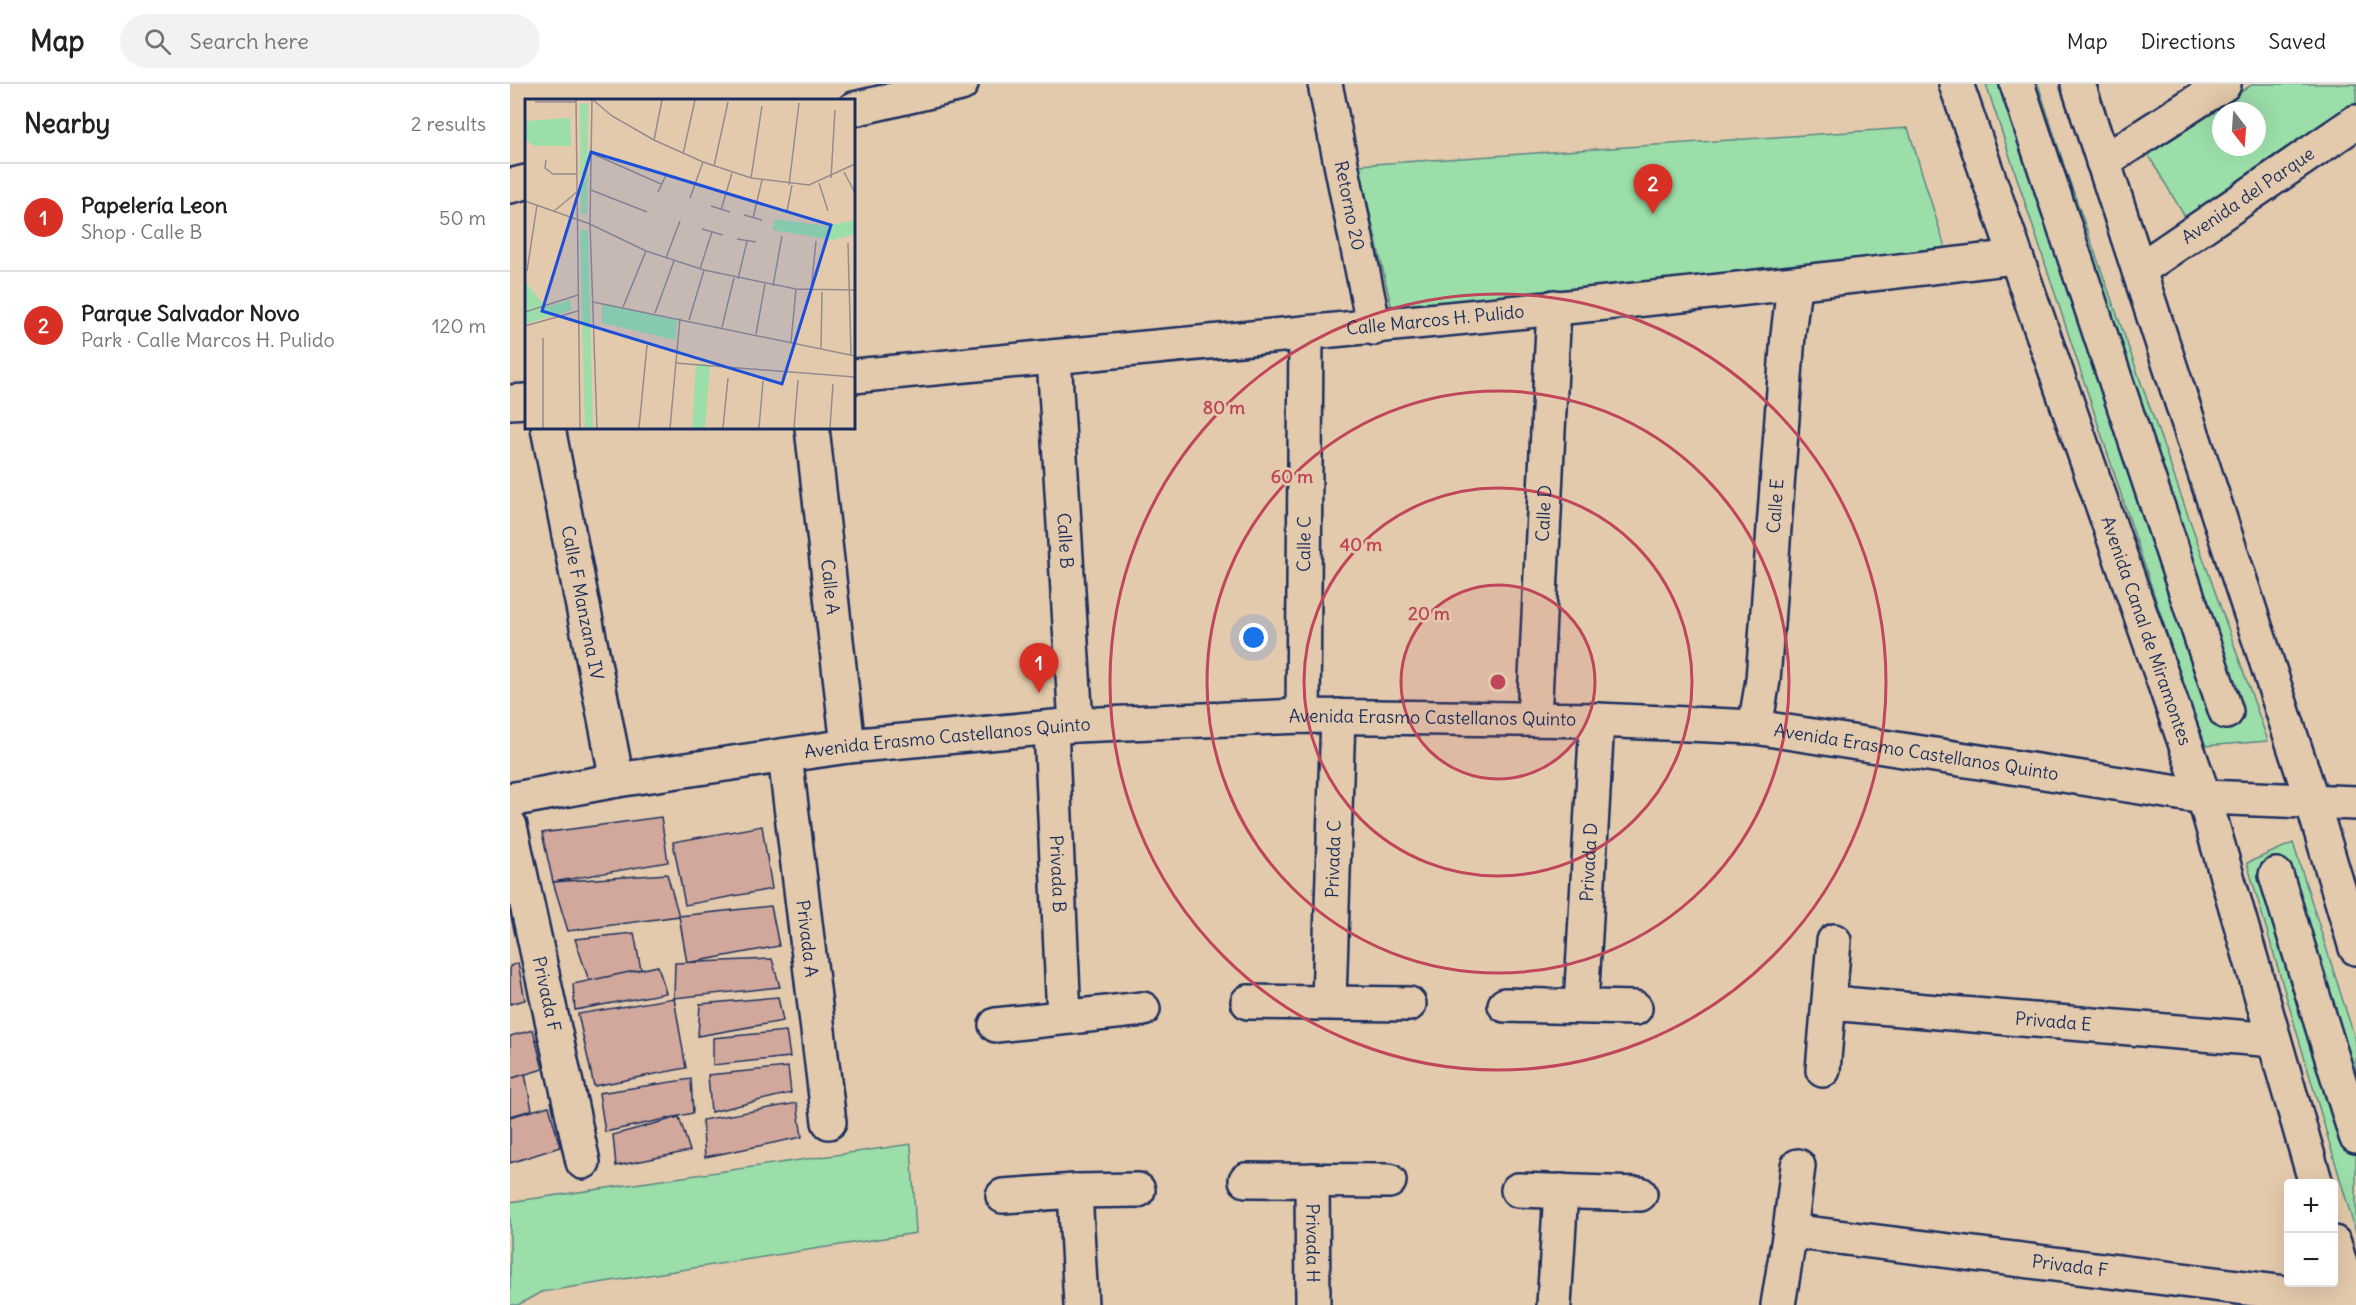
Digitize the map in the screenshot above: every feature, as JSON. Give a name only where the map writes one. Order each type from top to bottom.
[{"type":"street","points":[[855,109],[961,84]]},
{"type":"street","name":"Retorno 20","points":[[1324,84],[1374,328]]},
{"type":"street","name":"Avenida Canal de Miramontes","points":[[1956,84],[2204,797],[2315,1179]]},
{"type":"street","points":[[2017,84],[2226,712]]},
{"type":"street","points":[[2078,84],[2312,801],[2356,948]]},
{"type":"street","points":[[2103,162],[2224,84]]},
{"type":"street","name":"Avenida del Parque","points":[[2139,270],[2356,122]]},
{"type":"street","points":[[510,186],[525,182]]},
{"type":"street","name":"Calle Marcos H. Pulido","points":[[855,376],[1374,328],[1554,307],[1794,285],[2015,257]]},
{"type":"street","name":"Calle E","points":[[1755,727],[1763,680],[1788,335],[1794,285]]},
{"type":"street","name":"Calle D","points":[[1534,719],[1554,307]]},
{"type":"street","name":"Calle C","points":[[1303,716],[1306,333]]},
{"type":"street","name":"Calle B","points":[[1054,357],[1064,727]]},
{"type":"street","points":[[510,402],[525,401]]},
{"type":"street","name":"Calle F Manzana IV","points":[[548,429],[617,780]]},
{"type":"street","name":"Calle A","points":[[812,429],[848,747]]},
{"type":"street","name":"Avenida Erasmo Castellanos Quinto","points":[[510,800],[617,780],[848,747],[1064,727],[1338,716],[1597,720],[1755,727],[2204,797],[2356,803]]},
{"type":"street","name":"Privada C","points":[[1329,1001],[1338,716]]},
{"type":"street","name":"Privada D","points":[[1581,1006],[1597,720]]},
{"type":"street","name":"Privada B","points":[[1064,727],[1064,1017]]},
{"type":"street","name":"Privada A","points":[[785,756],[829,1122]]},
{"type":"street","name":"Privada F","points":[[510,826],[583,1162]]},
{"type":"street","points":[[2276,875],[2356,1136]]},
{"type":"street","points":[[1823,1070],[1834,941]]},
{"type":"street","points":[[1248,1002],[1329,1001],[1409,1004]]},
{"type":"street","name":"Privada E","points":[[1830,1003],[2274,1040]]},
{"type":"street","points":[[1505,1005],[1635,1008]]},
{"type":"street","points":[[996,1025],[1143,1009]]},
{"type":"street","points":[[1778,1305],[1798,1166]]},
{"type":"street","name":"Privada H","points":[[1246,1180],[1389,1181]]},
{"type":"street","name":"Privada H","points":[[1312,1180],[1313,1305]]},
{"type":"street","points":[[1003,1196],[1138,1190]]},
{"type":"street","points":[[1518,1190],[1640,1194]]},
{"type":"street","points":[[1075,1191],[1081,1305]]},
{"type":"street","points":[[1554,1305],[1561,1191]]},
{"type":"street","name":"Privada F","points":[[1790,1231],[2351,1303]]},
{"type":"street","points":[[2338,1257],[2351,1303]]},
{"type":"green space","points":[[1986,84],[2038,84],[2065,168],[2268,741],[2204,746]]},
{"type":"green space","points":[[2253,84],[2356,84],[2356,129],[2337,117],[2185,217],[2147,153],[2212,111],[2212,156],[2266,156],[2266,102],[2225,102]]},
{"type":"green space","points":[[1908,128],[1950,263],[1391,306],[1359,165]]},
{"type":"green space","points":[[2293,843],[2356,1042],[2356,1233],[2247,863]]},
{"type":"green space","points":[[911,1144],[916,1233],[541,1292],[518,1305],[510,1305],[510,1202]]},
{"type":"building","points":[[661,817],[668,862],[553,882],[542,833]]},
{"type":"building","points":[[762,826],[772,889],[685,905],[673,842]]},
{"type":"building","points":[[667,874],[679,916],[568,931],[553,882]]},
{"type":"building","points":[[771,906],[779,946],[687,963],[679,916]]},
{"type":"building","points":[[634,933],[641,970],[589,981],[575,939]]},
{"type":"building","points":[[772,959],[780,987],[674,998],[675,963]]},
{"type":"building","points":[[518,963],[525,1000],[510,1004],[510,966]]},
{"type":"building","points":[[658,966],[666,993],[575,1010],[573,984]]},
{"type":"building","points":[[778,997],[783,1021],[698,1036],[700,1004]]},
{"type":"building","points":[[674,998],[686,1068],[594,1086],[578,1014]]},
{"type":"building","points":[[533,1030],[543,1069],[510,1079],[510,1036]]},
{"type":"building","points":[[786,1031],[790,1057],[713,1065],[713,1038]]},
{"type":"building","points":[[788,1067],[791,1093],[711,1112],[708,1075]]},
{"type":"building","points":[[525,1074],[532,1110],[510,1116],[510,1079]]},
{"type":"building","points":[[691,1079],[693,1113],[605,1132],[599,1093]]},
{"type":"building","points":[[797,1103],[802,1137],[705,1157],[702,1120]]},
{"type":"building","points":[[549,1106],[560,1147],[510,1163],[510,1117]]},
{"type":"building","points":[[679,1117],[690,1151],[616,1166],[613,1135]]},
{"type":"place","name":"Parque Salvador Novo","points":[[1653,214]]},
{"type":"place","name":"Papelería Leon","points":[[1039,693]]}]
